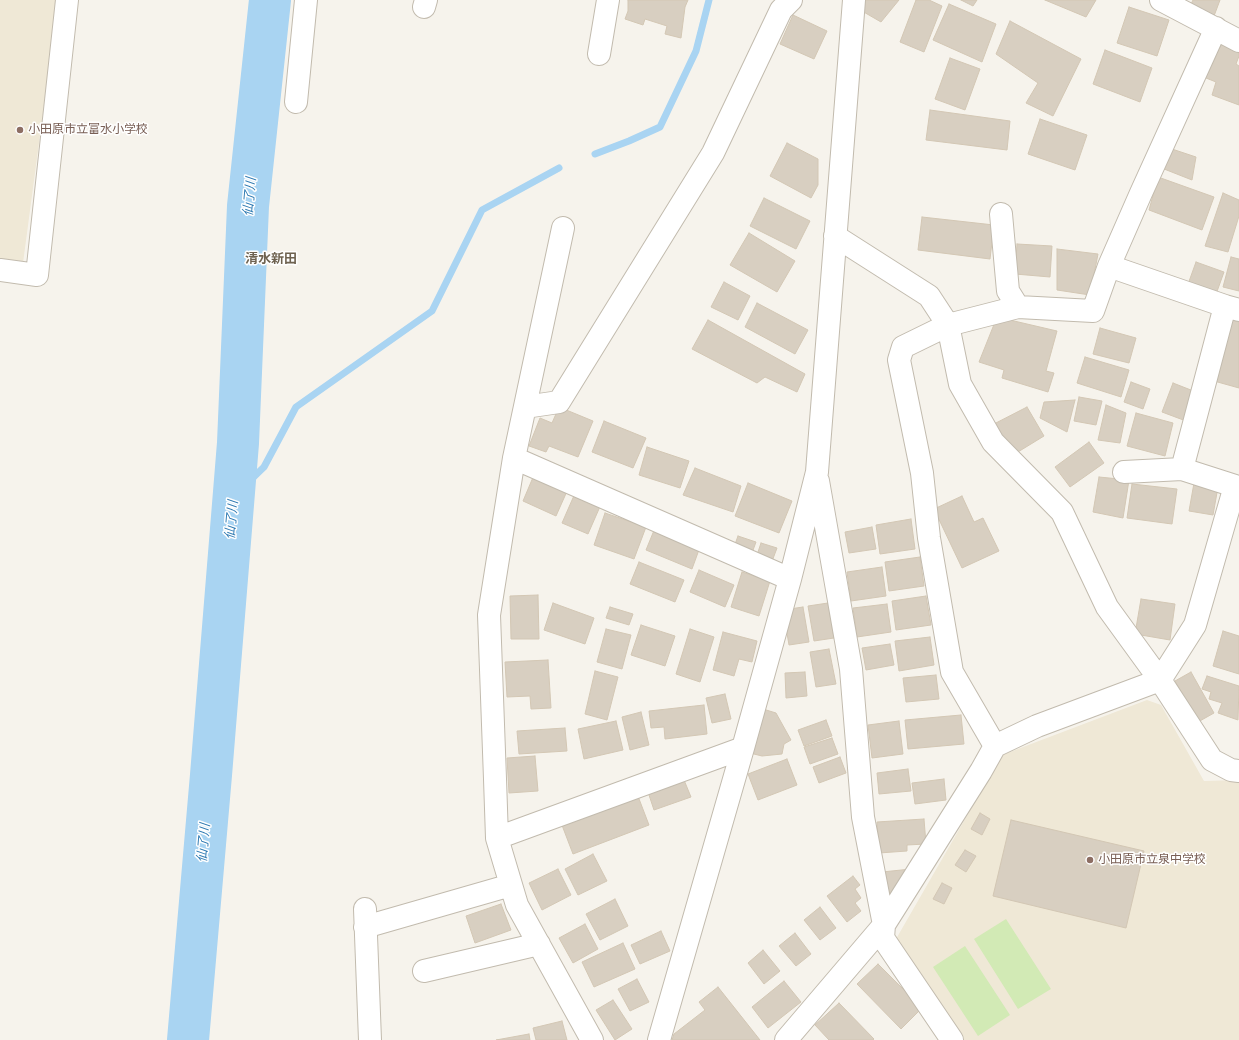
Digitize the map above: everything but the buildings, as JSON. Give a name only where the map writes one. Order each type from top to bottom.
[{"type":"street","points":[[0,270],[37,275],[67,0]]},
{"type":"street","points":[[296,102],[306,0]]},
{"type":"street","points":[[599,54],[608,0]]},
{"type":"street","points":[[527,400],[559,402],[713,153],[781,10],[791,0]]},
{"type":"street","points":[[659,1040],[743,748],[790,579],[817,472],[854,0]]},
{"type":"street","points":[[1161,0],[1187,6],[1216,28],[1239,41]]},
{"type":"street","points":[[995,746],[952,672],[929,538],[922,473],[899,360],[902,347],[948,325],[1018,308],[1093,312],[1109,266],[1141,192],[1216,28]]},
{"type":"street","points":[[1001,214],[1008,291],[1018,308]]},
{"type":"street","points":[[563,228],[514,458],[489,614],[497,838],[517,905],[592,1040]]},
{"type":"street","points":[[836,236],[929,296],[948,325],[960,384],[993,442],[1062,512],[1107,607],[1160,680],[1212,760],[1231,770],[1239,771]]},
{"type":"street","points":[[1109,266],[1232,308],[1182,469]]},
{"type":"street","points":[[514,458],[790,579]]},
{"type":"street","points":[[786,1040],[884,925],[977,778],[995,746],[1037,726],[1160,680],[1195,625],[1234,486],[1182,469],[1124,472]]},
{"type":"street","points":[[817,472],[851,669],[863,817],[884,925],[884,938],[952,1040]]},
{"type":"street","points":[[497,838],[743,748]]},
{"type":"street","points":[[370,1040],[365,918],[511,885]]},
{"type":"street","points":[[424,971],[539,944]]},
{"type":"shaded area","name":"小田原市立富水小学校","points":[[0,0],[58,0],[23,263],[0,260]]},
{"type":"shaded area","name":"小田原市立泉中学校","points":[[1147,700],[1161,705],[1204,781],[1239,780],[1239,1040],[962,1040],[896,939],[1002,755]]},
{"type":"green space","points":[[1006,919],[1051,989],[1018,1009],[974,939]]},
{"type":"green space","points":[[965,946],[1010,1015],[978,1036],[933,967]]},
{"type":"waterway","name":"仙了川","points":[[188,1040],[238,443],[248,206],[270,0]]},
{"type":"waterway","points":[[595,154],[660,127],[696,51],[709,0]]},
{"type":"waterway","points":[[234,496],[264,467],[296,407],[432,311],[482,210],[559,168]]},
{"type":"place","name":"小田原市立富水小学校","points":[[20,130]]},
{"type":"place","name":"小田原市立泉中学校","points":[[1090,860]]},
{"type":"district","name":"清水新田","points":[[271,259]]}]
